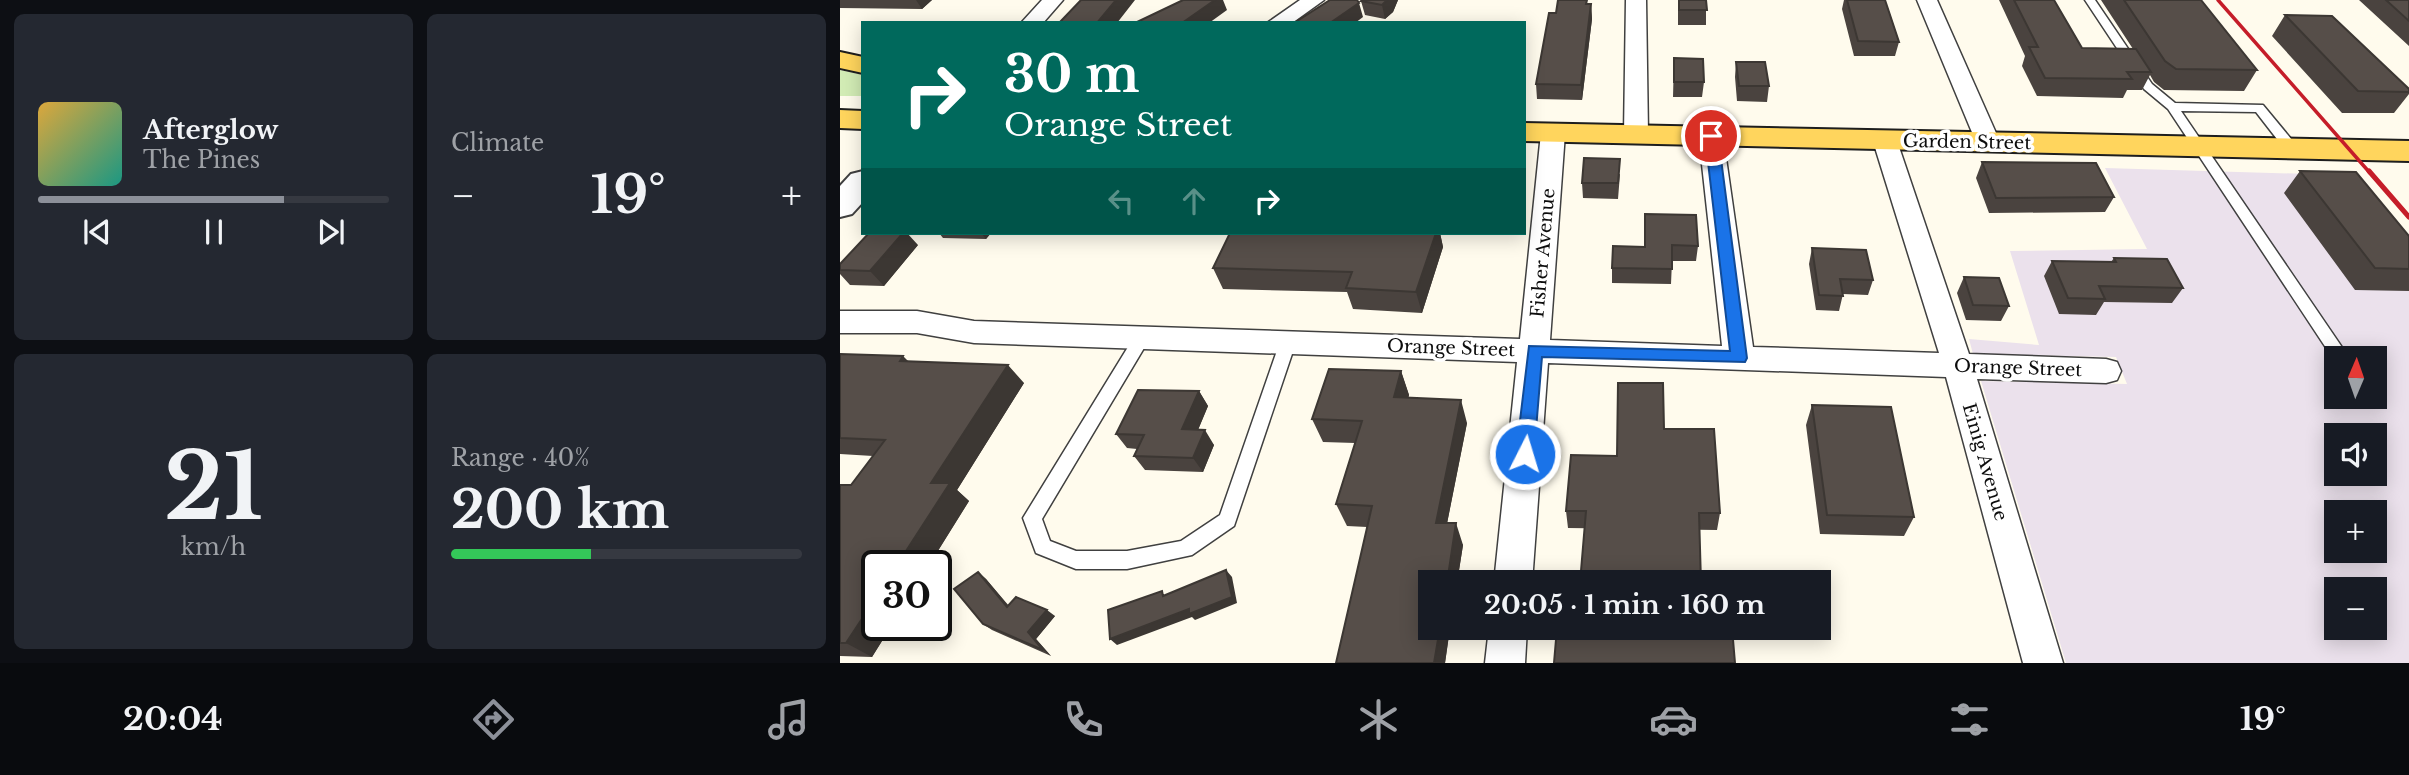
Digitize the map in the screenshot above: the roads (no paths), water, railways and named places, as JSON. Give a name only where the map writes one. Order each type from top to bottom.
[{"type":"main road","points":[[840,60],[861,65]]},
{"type":"main road","points":[[840,119],[861,120]]},
{"type":"main road","name":"Garden Street","points":[[1538,132],[2409,151]]},
{"type":"street","points":[[1033,21],[1053,0]]},
{"type":"street","points":[[1280,21],[1314,0]]},
{"type":"street","points":[[1636,0],[1636,134]]},
{"type":"street","points":[[1927,0],[1988,142]]},
{"type":"street","name":"Fisher Avenue","points":[[1514,570],[1535,350],[1538,132]]},
{"type":"street","points":[[1711,136],[1739,358]]},
{"type":"street","name":"Einig Avenue","points":[[1885,141],[1958,366],[2043,663]]},
{"type":"street","points":[[840,206],[861,183]]},
{"type":"street","name":"Orange Street","points":[[840,321],[888,321],[974,332],[2106,370]]},
{"type":"street","points":[[1505,663],[1507,640]]},
{"type":"lane","points":[[2090,0],[2148,86],[2172,107],[2333,346]]},
{"type":"lane","points":[[2172,107],[2259,108],[2292,149]]},
{"type":"lane","points":[[1142,338],[1032,518],[1043,547],[1076,560],[1127,560],[1185,549],[1227,520],[1288,342]]},
{"type":"railway","points":[[2218,0],[2370,173]]},
{"type":"railway","points":[[2369,171],[2409,217]]}]
